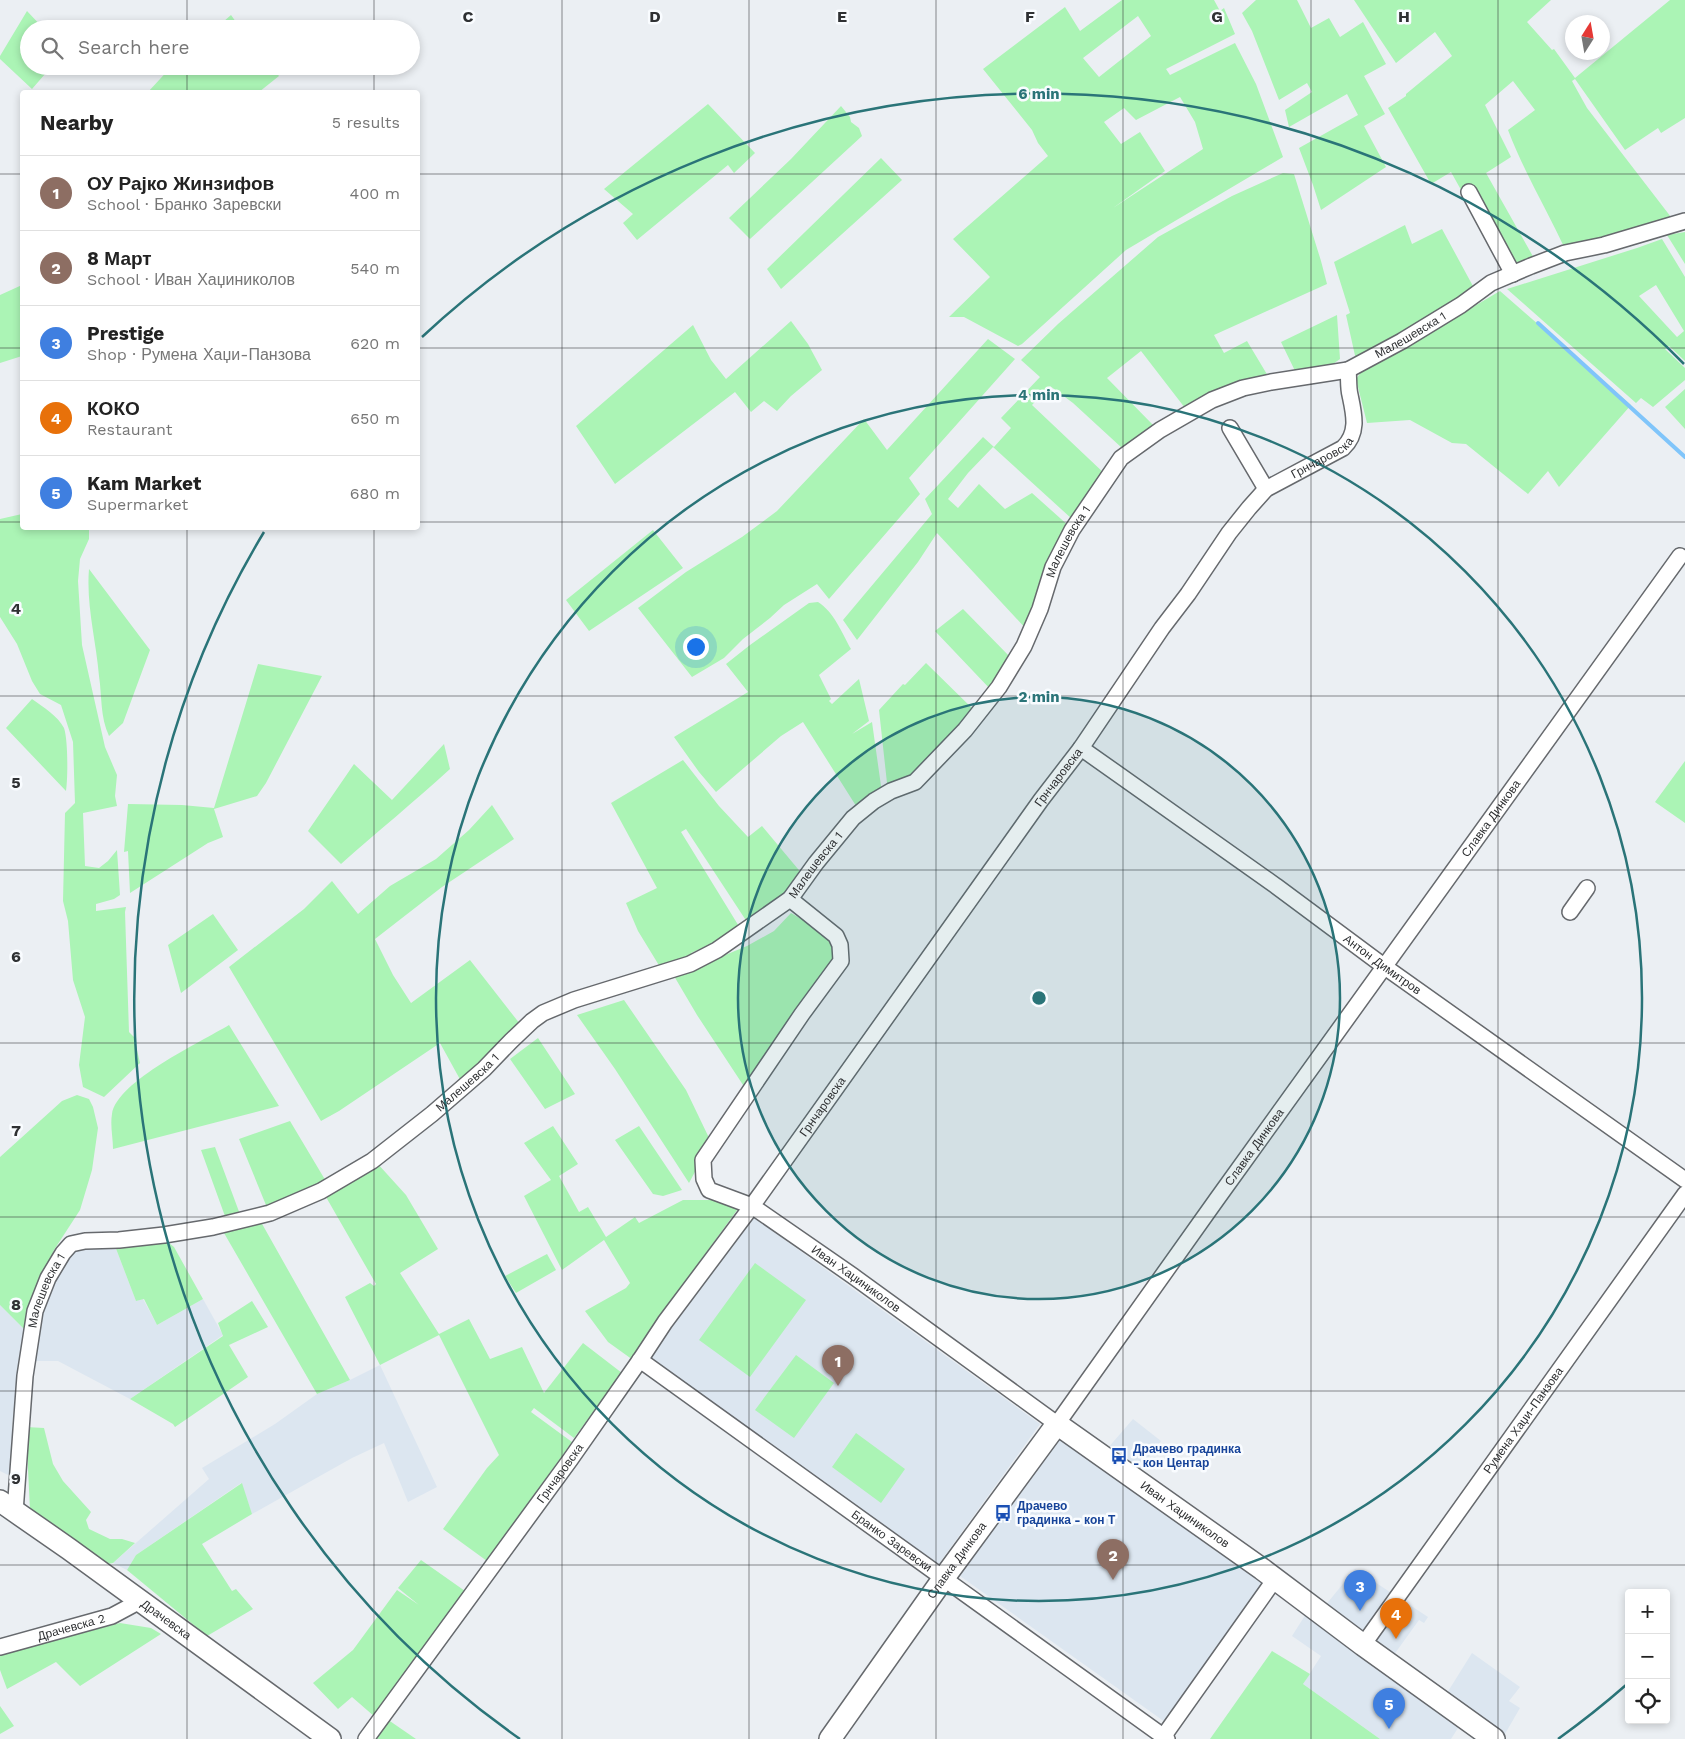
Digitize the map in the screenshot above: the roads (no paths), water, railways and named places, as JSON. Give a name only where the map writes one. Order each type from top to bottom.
[{"type":"street","points":[[1469,192],[1512,274]]},
{"type":"street","name":"Малешевска 1","points":[[8,1507],[35,1311],[48,1278],[70,1244],[84,1241],[119,1240],[164,1235],[213,1227],[270,1213],[321,1191],[372,1161],[432,1114],[484,1070],[511,1041],[543,1013],[574,1000],[690,964],[716,950],[790,899],[853,818],[891,791],[915,782],[964,730],[999,687],[1024,646],[1040,609],[1060,550],[1088,503],[1121,458],[1160,430],[1212,400],[1243,388],[1348,370],[1461,306],[1491,283],[1565,253],[1604,245],[1685,222]]},
{"type":"street","name":"Грнчаровска","points":[[366,1739],[570,1460],[665,1322],[752,1206],[1041,800],[1081,748],[1229,533],[1266,489],[1349,443],[1354,432],[1355,413],[1350,392],[1348,370]]},
{"type":"street","points":[[1230,428],[1266,489]]},
{"type":"street","name":"Славка Динкова","points":[[830,1739],[943,1579],[1057,1424],[1680,556]]},
{"type":"street","name":"Антон Димитров","points":[[1081,748],[1685,1180]]},
{"type":"street","points":[[1570,912],[1588,888]]},
{"type":"street","points":[[752,1206],[709,1190],[702,1169],[704,1160],[802,1014],[841,962],[840,945],[836,936],[790,899]]},
{"type":"street","name":"Румена Хаџи-Панзова","points":[[1363,1645],[1685,1194]]},
{"type":"street","name":"Иван Хаџиниколов","points":[[752,1206],[1275,1579],[1494,1739]]},
{"type":"street","name":"Бранко Заревски","points":[[640,1360],[1165,1738]]},
{"type":"street","name":"Драчевска","points":[[8,1507],[247,1677],[330,1739]]},
{"type":"street","points":[[1165,1738],[1275,1579]]},
{"type":"street","name":"Драчевска 2","points":[[0,1647],[112,1616],[140,1601]]},
{"type":"waterway","points":[[1538,323],[1685,457]]},
{"type":"place","name":"ОУ Рајко Жинзифов","points":[[838,1386]]},
{"type":"place","name":"Драчево градинка - кон Центар","points":[[1119,1456]]},
{"type":"place","name":"Драчево градинка - кон Т","points":[[1003,1513]]},
{"type":"place","name":"8 Март","points":[[1113,1580]]},
{"type":"place","name":"Prestige","points":[[1360,1611]]},
{"type":"place","name":"КОКО","points":[[1396,1639]]},
{"type":"place","name":"Kam Market","points":[[1389,1729]]}]
